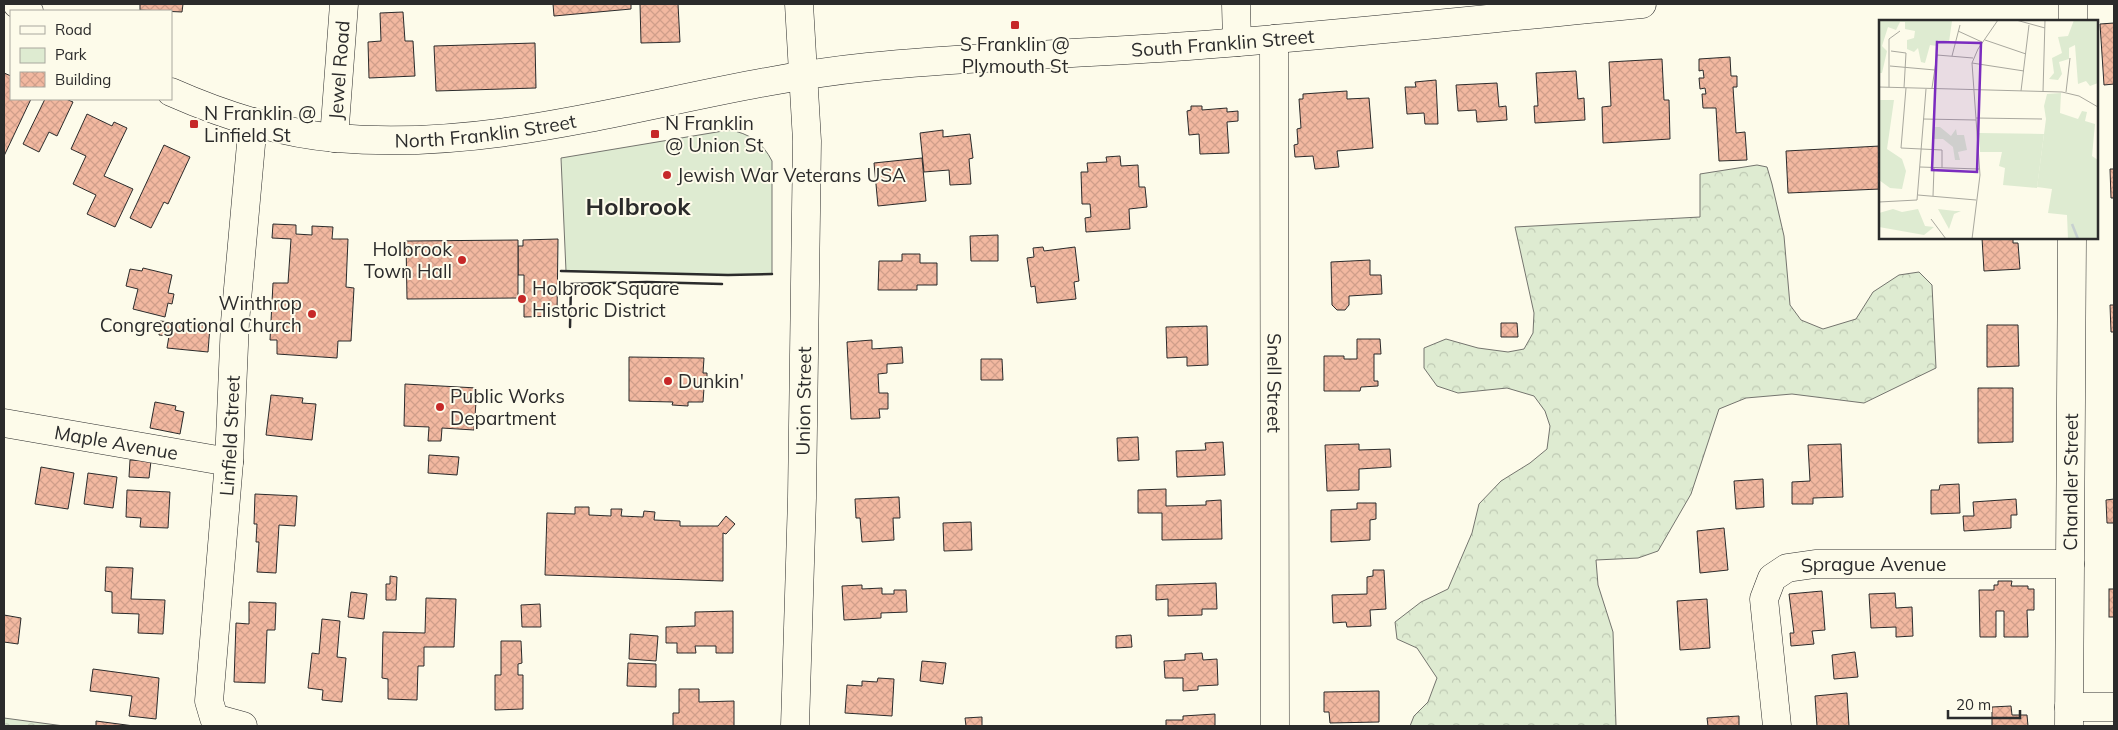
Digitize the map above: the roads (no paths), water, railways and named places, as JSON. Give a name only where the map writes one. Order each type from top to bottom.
[{"type":"street","name":"Jewel Road","points":[[334,138],[344,4]]},
{"type":"street","name":"Union Street","points":[[795,726],[802,498],[807,141],[799,4]]},
{"type":"street","points":[[1236,4],[1237,42]]},
{"type":"street","name":"South Franklin Street","points":[[803,76],[853,68],[936,60],[1237,42],[1642,4]]},
{"type":"street","points":[[2073,20],[2074,4]]},
{"type":"street","name":"Snell Street","points":[[1274,39],[1275,726]]},
{"type":"street","name":"North Franklin Street","points":[[172,92],[204,106],[253,122],[334,138],[388,140],[458,138],[528,130],[803,76]]},
{"type":"street","name":"Linfield Street","points":[[243,726],[214,718],[209,700],[229,462],[235,322],[253,122]]},
{"type":"street","name":"Chandler Street","points":[[2069,717],[2072,239]]},
{"type":"street","name":"Maple Avenue","points":[[4,423],[229,462]]},
{"type":"street","name":"Sprague Avenue","points":[[1777,726],[1764,599],[1772,578],[1787,568],[1815,564],[2070,564]]},
{"type":"street","points":[[2069,717],[2114,707]]},
{"type":"place","name":"S Franklin @ Plymouth St","points":[[1015,25]]},
{"type":"place","name":"N Franklin @ Linfield St","points":[[194,124]]},
{"type":"place","name":"N Franklin @ Union St","points":[[655,134]]},
{"type":"place","name":"Jewish War Veterans USA","points":[[667,175]]},
{"type":"place","name":"Holbrook Town Hall","points":[[462,260]]},
{"type":"place","name":"Holbrook Square Historic District","points":[[522,299]]},
{"type":"place","name":"Winthrop Congregational Church","points":[[312,314]]},
{"type":"place","name":"Dunkin'","points":[[668,381]]},
{"type":"place","name":"Public Works Department","points":[[440,407]]},
{"type":"district","name":"Holbrook","points":[[638,206]]}]
